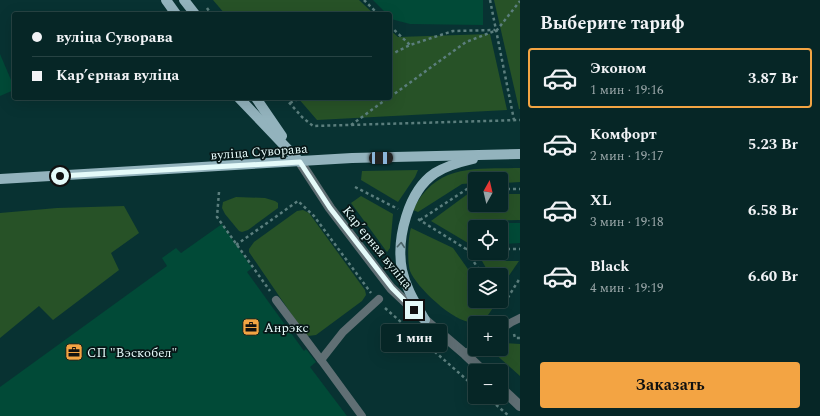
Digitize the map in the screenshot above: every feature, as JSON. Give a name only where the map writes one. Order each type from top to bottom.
[{"type":"main road","points":[[166,0],[175,12]]},
{"type":"main road","points":[[184,0],[193,12]]},
{"type":"main road","points":[[241,100],[300,162]]},
{"type":"main road","points":[[257,100],[300,162]]},
{"type":"main road","name":"вуліца Суворава","points":[[0,179],[352,158],[520,154]]},
{"type":"main road","points":[[425,320],[408,290],[402,270],[400,253],[406,213],[424,183],[435,173],[456,164],[498,155]]},
{"type":"street","name":"Карʼерная вуліца","points":[[300,162],[330,208],[392,288],[425,320],[476,364]]},
{"type":"street","points":[[508,395],[520,406]]},
{"type":"lane","points":[[321,360],[343,332],[379,299]]},
{"type":"lane","points":[[276,300],[362,416]]},
{"type":"lane","points":[[508,325],[520,318]]},
{"type":"path","points":[[364,0],[376,12]]},
{"type":"path","points":[[490,0],[514,120]]},
{"type":"path","points":[[392,95],[466,42],[497,30],[520,1]]},
{"type":"path","points":[[392,28],[410,45]]},
{"type":"path","points":[[392,54],[410,45],[453,31],[497,30]]},
{"type":"path","points":[[287,100],[302,117],[313,126],[520,120]]},
{"type":"path","points":[[290,103],[296,100]]},
{"type":"path","points":[[351,125],[385,100]]},
{"type":"path","points":[[420,220],[468,189]]},
{"type":"path","points":[[508,189],[520,189]]},
{"type":"path","points":[[219,192],[217,217],[276,300]]},
{"type":"path","points":[[236,244],[298,201]]},
{"type":"path","points":[[508,249],[520,249]]},
{"type":"path","points":[[508,297],[520,278]]},
{"type":"path","points":[[515,338],[520,338]]},
{"type":"path","points":[[495,404],[509,416]]},
{"type":"green space","points":[[213,0],[359,0],[372,12],[223,12]]},
{"type":"green space","points":[[494,0],[520,0],[520,109],[519,109]]},
{"type":"green space","points":[[392,32],[398,37],[490,34],[507,110],[317,120],[300,100],[392,100]]},
{"type":"green space","points":[[520,168],[520,182],[508,183],[508,172],[468,172],[468,184],[462,184],[418,212],[413,210],[422,195],[433,184],[445,176],[472,169]]},
{"type":"green space","points":[[418,170],[398,202],[361,180],[362,171]]},
{"type":"green space","points":[[468,194],[468,212],[508,212],[508,194],[520,194],[520,220],[468,220],[468,243],[431,221]]},
{"type":"green space","points":[[361,196],[393,214],[390,248],[387,252],[351,203]]},
{"type":"green space","points":[[236,197],[265,198],[278,203],[278,208],[248,230],[242,232],[239,231],[222,208],[223,202]]},
{"type":"green space","points":[[124,206],[139,233],[111,253],[119,270],[53,320],[39,306],[0,338],[0,213],[57,208]]},
{"type":"green space","points":[[303,210],[309,213],[365,290],[366,295],[362,301],[316,335],[308,336],[305,334],[249,252],[249,249],[254,242],[297,211]]},
{"type":"green space","points":[[411,228],[453,248],[468,269],[468,308],[493,308],[489,314],[487,316],[468,316],[468,322],[449,312],[438,304],[420,286],[410,271],[408,261]]},
{"type":"green space","points":[[482,261],[519,261],[508,277],[508,268],[486,268]]},
{"type":"green space","points":[[508,343],[520,344],[520,376],[498,356],[508,356]]},
{"type":"building","points":[[373,0],[483,0],[483,25],[410,24],[392,19],[392,12],[385,12]]},
{"type":"building","points":[[0,54],[12,82],[12,91],[0,96]]},
{"type":"building","points":[[508,223],[520,223],[520,243],[508,244]]},
{"type":"building","points":[[222,224],[252,268],[247,272],[304,351],[306,349],[316,362],[310,367],[347,416],[0,416],[0,387],[167,266],[162,258],[176,248],[181,253]]},
{"type":"place","name":"Анрэкс","points":[[251,327]]},
{"type":"place","name":"СП \"Вэскобел\"","points":[[74,352]]},
{"type":"route","points":[[60,176],[300,162],[330,208],[392,288],[414,310]]}]
